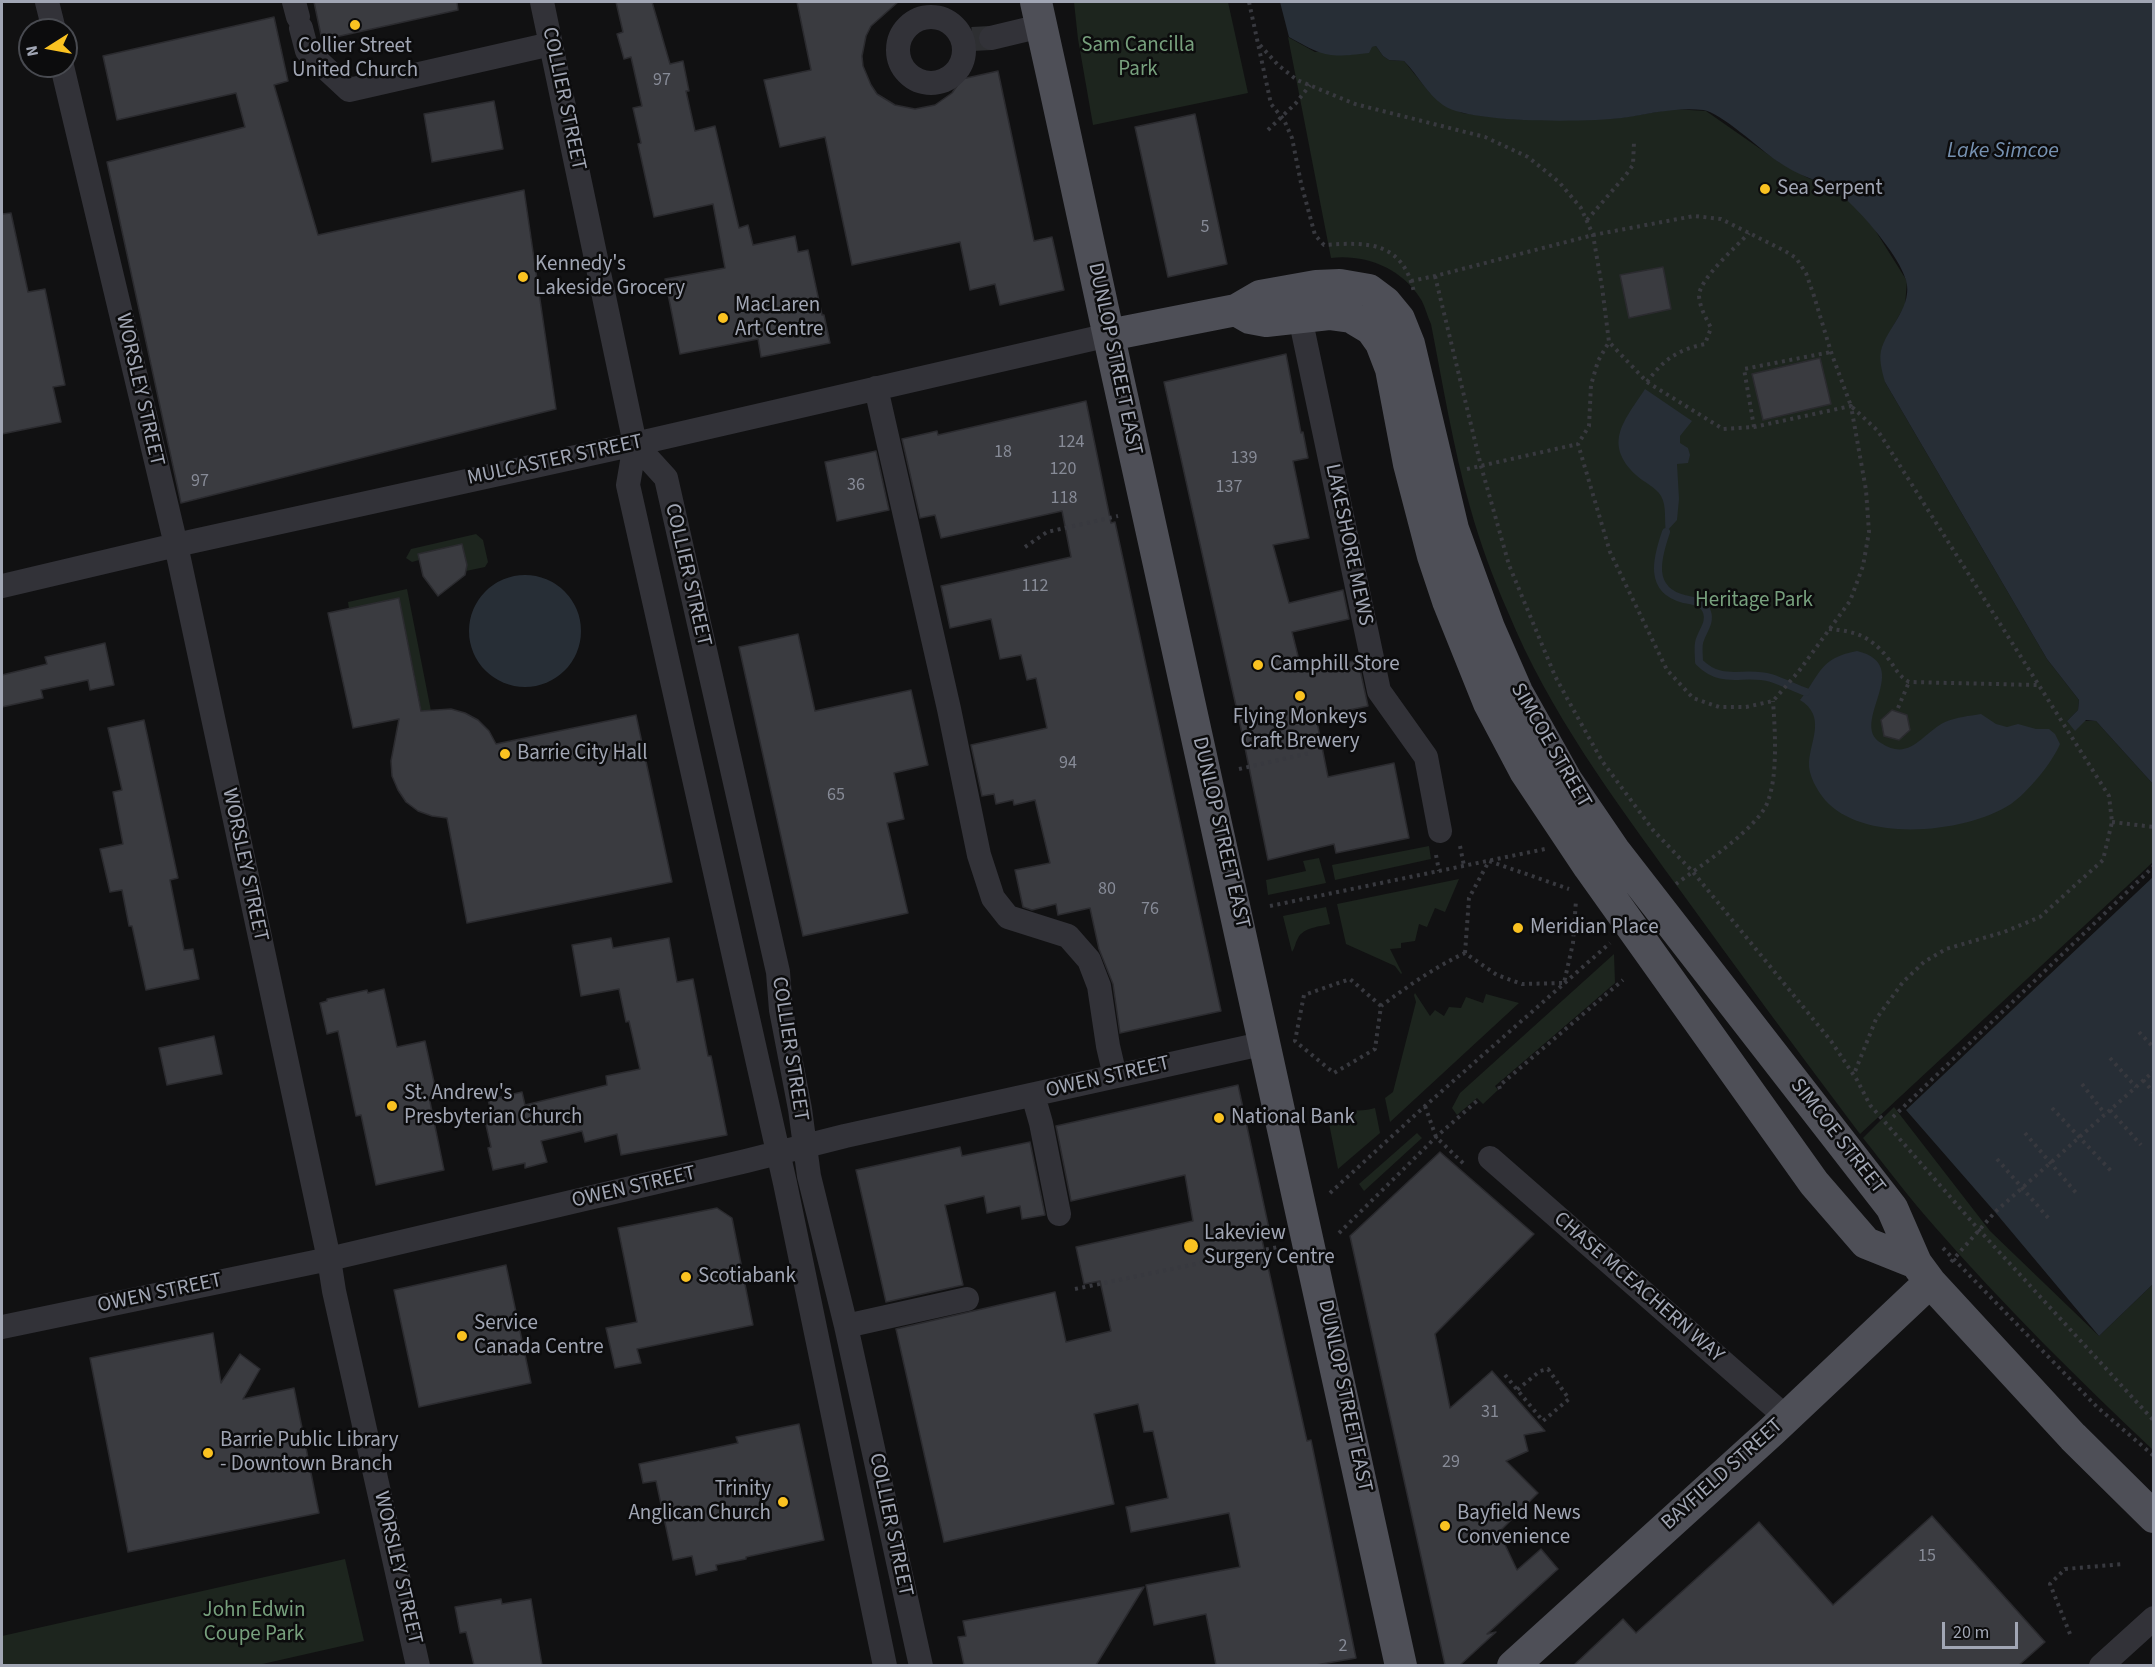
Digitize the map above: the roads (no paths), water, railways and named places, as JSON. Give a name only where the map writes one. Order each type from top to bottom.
[{"type":"main road","name":"DUNLOP STREET EAST","points":[[1039,14],[1298,1196],[1319,1280],[1401,1665]]},
{"type":"main road","name":"SIMCOE STREET","points":[[1923,1273],[1866,1243],[1814,1183],[1558,822],[1525,771],[1489,703],[1432,556],[1411,475],[1391,369],[1381,343],[1371,328],[1351,317],[1329,314],[1266,321],[1250,318],[1236,310],[1260,296],[1316,286],[1340,285],[1369,290],[1385,302],[1399,319],[1409,344],[1454,529],[1489,628],[1517,692],[1567,781],[1614,850],[1892,1208],[1923,1273],[2073,1437],[2154,1517]]},
{"type":"main road","points":[[1109,334],[1236,310]]},
{"type":"main road","name":"BAYFIELD STREET","points":[[1513,1665],[1786,1418],[1923,1273]]},
{"type":"street","points":[[47,2],[51,18]]},
{"type":"street","name":"COLLIER STREET","points":[[542,2],[635,444],[628,485],[777,1152],[885,1665]]},
{"type":"street","points":[[975,39],[1039,14]]},
{"type":"street","points":[[298,16],[308,51],[349,90],[551,44]]},
{"type":"street","name":"WORSLEY STREET","points":[[65,78],[176,545],[337,1302],[418,1665]]},
{"type":"street","name":"LAKESHORE MEWS","points":[[1300,317],[1379,692],[1426,757],[1440,831]]},
{"type":"street","name":"MULCASTER STREET","points":[[2,586],[176,545],[635,444],[1109,334]]},
{"type":"street","points":[[876,388],[947,697],[980,855],[993,898],[1008,917],[1068,936],[1089,960],[1099,986],[1115,1076]]},
{"type":"street","name":"COLLIER STREET","points":[[635,444],[666,478],[778,972],[781,1010],[800,1109],[809,1176],[846,1326],[921,1665]]},
{"type":"street","name":"OWEN STREET","points":[[2,1327],[329,1259],[746,1161],[804,1145],[1266,1043]]},
{"type":"street","points":[[1033,1095],[1059,1214]]},
{"type":"street","name":"CHASE MCEACHERN WAY","points":[[1490,1158],[1786,1418]]},
{"type":"street","points":[[846,1326],[967,1299]]},
{"type":"street","points":[[2101,1665],[2154,1618]]},
{"type":"water","name":"Lake Simcoe","points":[[1280,2],[2153,2],[2153,784],[2096,721],[2086,720],[2075,731],[2067,721],[2078,710],[2079,700],[2047,659],[1885,382],[1881,351],[1904,306],[1906,280],[1902,269],[1884,242],[1848,201],[1826,184],[1801,175],[1781,164],[1730,124],[1703,110],[1672,110],[1622,118],[1557,121],[1502,119],[1457,111],[1437,101],[1404,61],[1389,60],[1376,46],[1372,47],[1369,53],[1335,55],[1311,49],[1289,37]]},
{"type":"water","points":[[1645,389],[1692,421],[1680,436],[1680,443],[1688,448],[1690,455],[1688,463],[1677,464],[1679,499],[1677,520],[1666,532],[1665,509],[1661,496],[1636,475],[1620,452],[1620,432],[1624,421]]},
{"type":"water","points":[[525,575],[546,579],[565,591],[577,610],[581,631],[577,652],[565,671],[546,683],[525,687],[504,683],[485,671],[473,652],[469,631],[473,610],[485,591],[504,579]]},
{"type":"water","points":[[1857,651],[1874,658],[1881,668],[1882,681],[1874,709],[1873,734],[1881,743],[1891,748],[1908,748],[1945,722],[1981,714],[1996,724],[2007,727],[2018,724],[2036,729],[2049,729],[2055,734],[2060,744],[2045,768],[2018,799],[1992,814],[1968,822],[1943,827],[1889,828],[1864,823],[1842,814],[1825,800],[1812,777],[1809,762],[1815,721],[1808,706],[1800,700],[1822,668],[1835,658]]},
{"type":"water","points":[[2153,877],[2153,1284],[2099,1336],[1906,1110]]},
{"type":"waterway","points":[[1666,532],[1658,562],[1660,581],[1673,595],[1701,604],[1707,612],[1707,624],[1699,643],[1699,662],[1716,674],[1761,676],[1806,692]]},
{"type":"tunnel","points":[[972,39],[991,38]]},
{"type":"place","name":"Collier Street United Church","points":[[355,25]]},
{"type":"place","name":"Sea Serpent","points":[[1765,189]]},
{"type":"place","name":"Kennedy's Lakeside Grocery","points":[[523,277]]},
{"type":"place","name":"MacLaren Art Centre","points":[[723,318]]},
{"type":"place","name":"Camphill Store","points":[[1258,665]]},
{"type":"place","name":"Flying Monkeys Craft Brewery","points":[[1300,696]]},
{"type":"place","name":"Barrie City Hall","points":[[505,754]]},
{"type":"place","name":"Meridian Place","points":[[1518,928]]},
{"type":"place","name":"St. Andrew's Presbyterian Church","points":[[392,1106]]},
{"type":"place","name":"National Bank","points":[[1219,1118]]},
{"type":"place","name":"Lakeview Surgery Centre","points":[[1191,1246]]},
{"type":"place","name":"Scotiabank","points":[[686,1277]]},
{"type":"place","name":"Service Canada Centre","points":[[462,1336]]},
{"type":"place","name":"Barrie Public Library - Downtown Branch","points":[[208,1453]]},
{"type":"place","name":"Trinity Anglican Church","points":[[783,1502]]},
{"type":"place","name":"Bayfield News Convenience","points":[[1445,1526]]},
{"type":"park label","name":"Sam Cancilla Park","points":[[1138,58]]},
{"type":"park label","name":"Heritage Park","points":[[1754,601]]},
{"type":"park label","name":"John Edwin Coupe Park","points":[[254,1623]]}]
